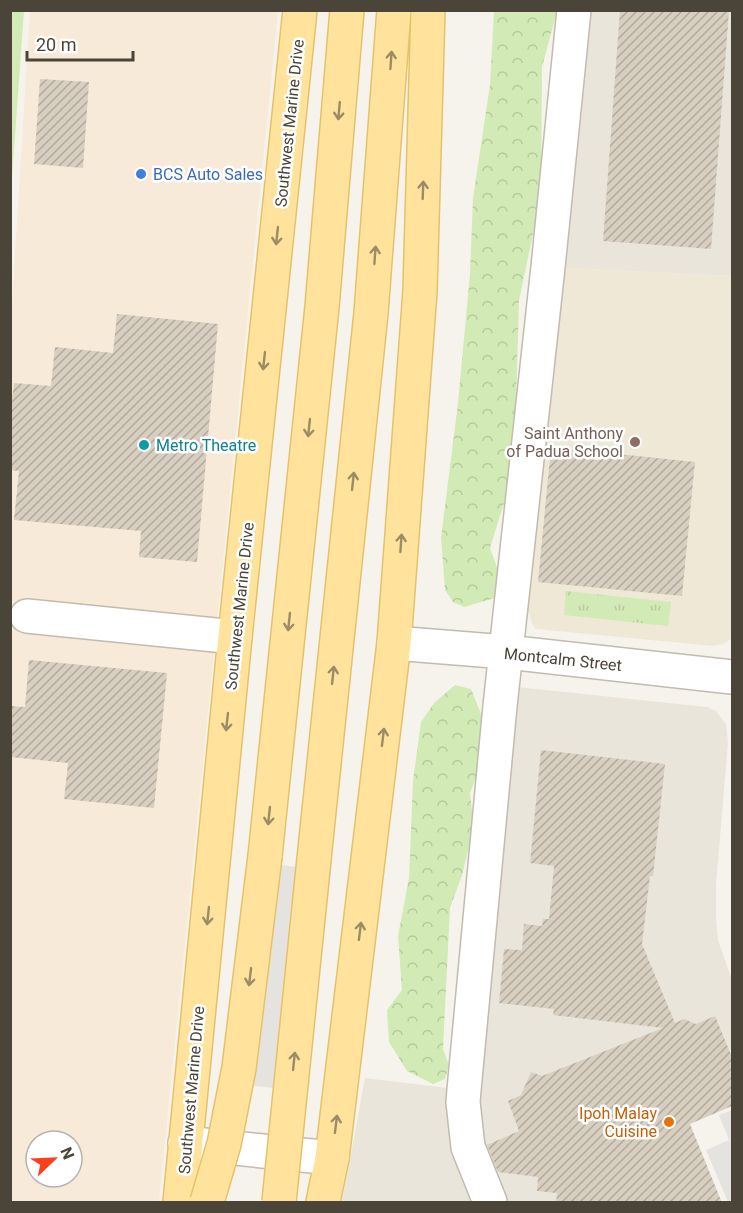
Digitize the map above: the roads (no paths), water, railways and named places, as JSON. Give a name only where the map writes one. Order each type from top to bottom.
[{"type":"main road","name":"Southwest Marine Drive","points":[[180,1203],[235,637],[300,10]]},
{"type":"main road","points":[[207,1203],[225,1144],[239,1068],[265,856],[322,307],[347,10]]},
{"type":"main road","points":[[279,1203],[371,313],[394,10]]},
{"type":"main road","points":[[323,1203],[333,1158],[394,643],[420,291],[428,10]]},
{"type":"street","points":[[490,1203],[468,1147],[464,1102],[506,652],[574,10]]},
{"type":"street","points":[[27,616],[235,637]]},
{"type":"street","name":"Montcalm Street","points":[[394,643],[506,652],[732,677]]},
{"type":"street","points":[[185,1143],[333,1158]]},
{"type":"place","name":"BCS Auto Sales","points":[[141,174]]},
{"type":"place","name":"Saint Anthony of Padua School","points":[[635,442]]},
{"type":"place","name":"Metro Theatre","points":[[144,445]]},
{"type":"place","name":"Ipoh Malay Cuisine","points":[[669,1122]]}]
